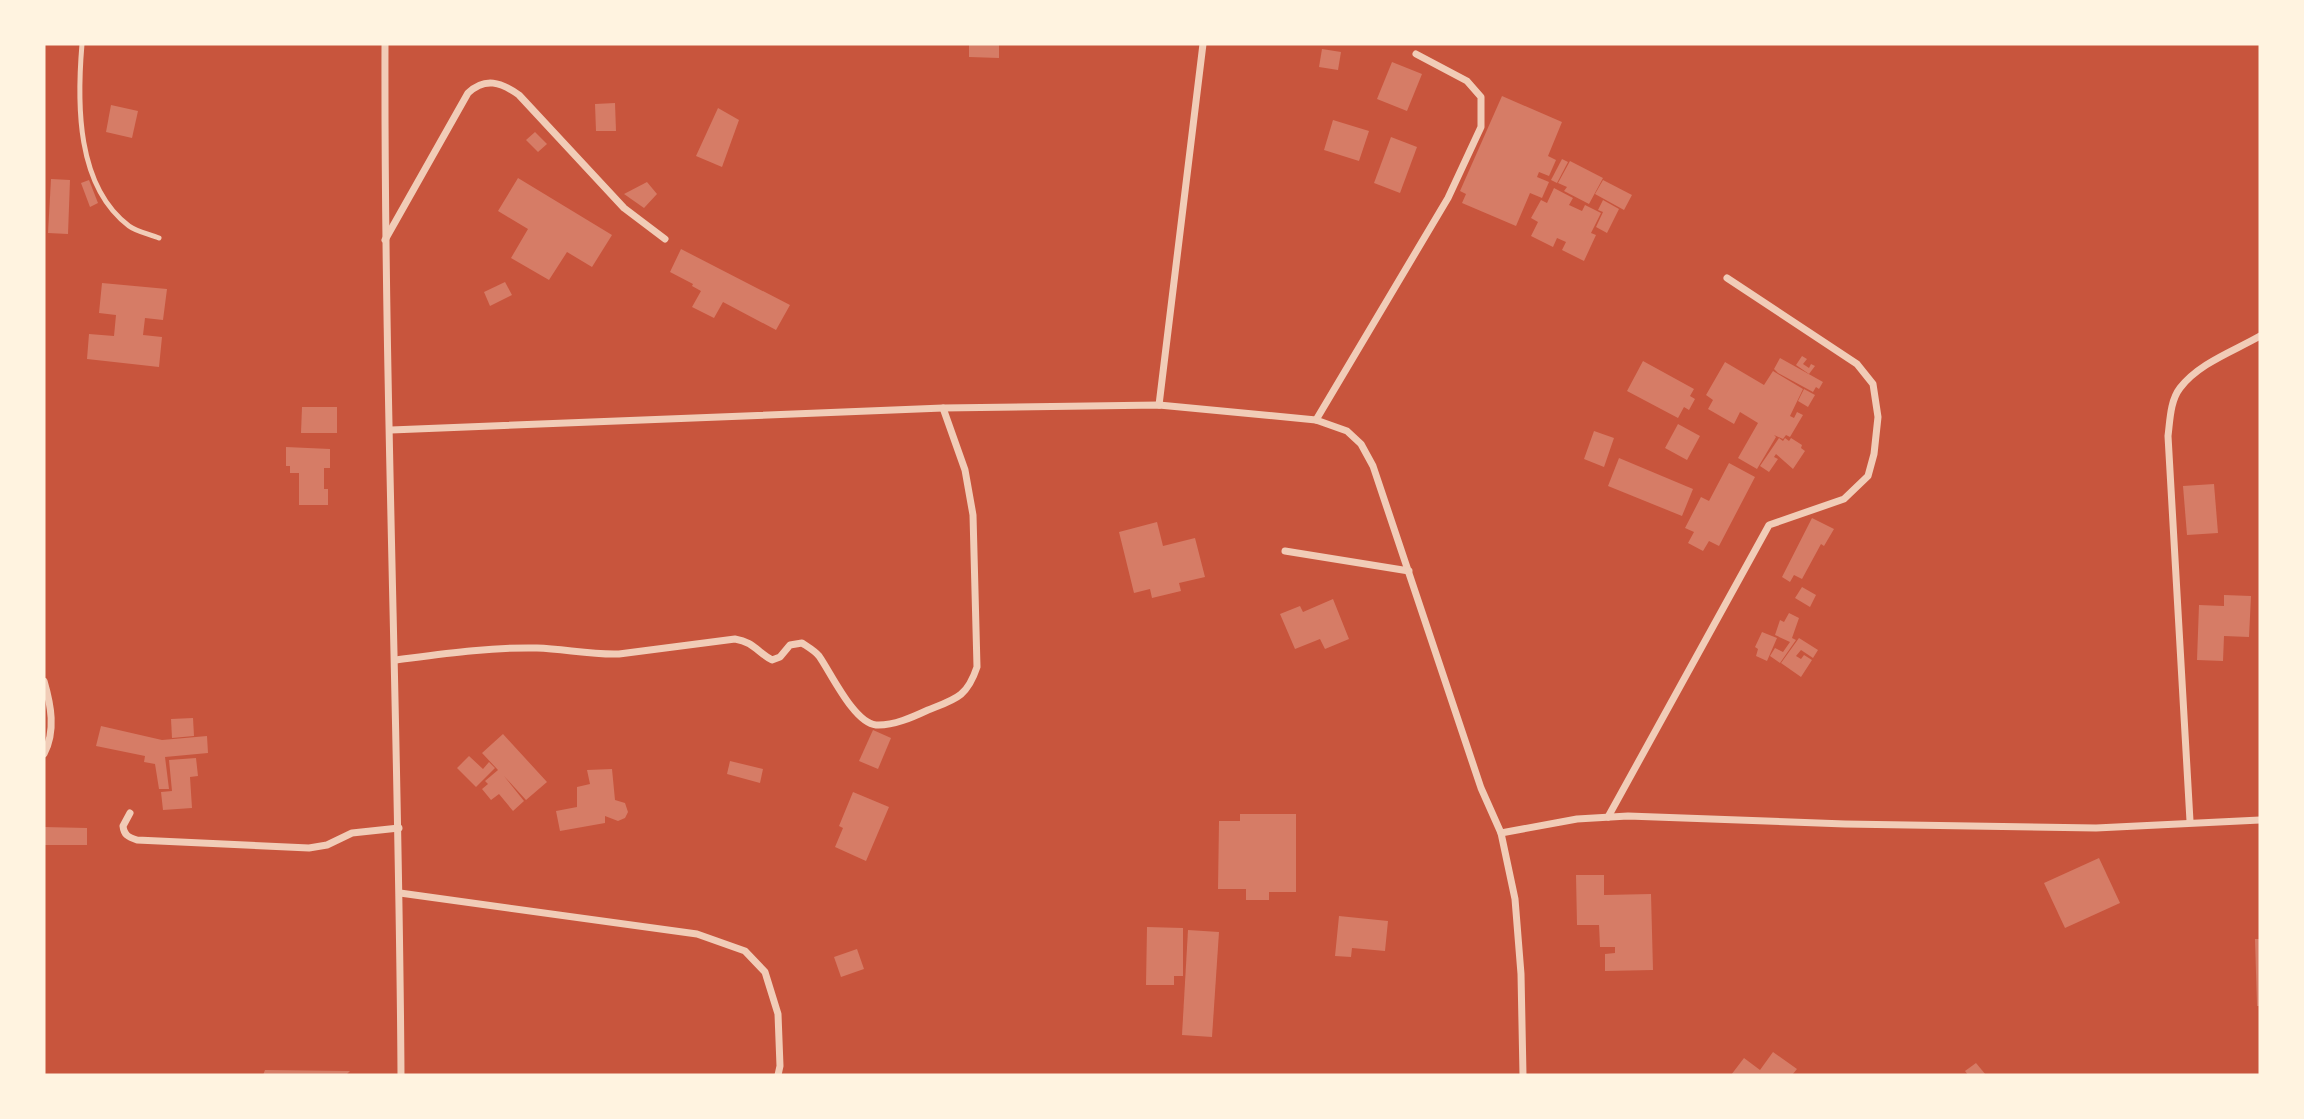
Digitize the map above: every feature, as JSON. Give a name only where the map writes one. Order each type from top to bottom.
[{"type":"street","points":[[385,44],[385,240],[400,893],[401,1075]]},
{"type":"street","points":[[1159,405],[1203,44]]},
{"type":"street","points":[[1316,421],[1448,198],[1481,127],[1481,97],[1467,81],[1416,54]]},
{"type":"street","points":[[385,240],[468,93],[477,85],[488,82],[500,83],[519,94],[624,208],[665,239]]},
{"type":"street","points":[[1608,817],[1769,525],[1844,499],[1868,476],[1874,454],[1878,417],[1873,384],[1857,364],[1727,278]]},
{"type":"street","points":[[2190,821],[2168,436],[2171,412],[2179,389],[2197,372],[2260,336]]},
{"type":"street","points":[[391,430],[943,408],[1159,405],[1316,421],[1347,430],[1361,444],[1373,466],[1482,788],[1501,833],[1515,899],[1521,974],[1523,1075]]},
{"type":"street","points":[[395,660],[536,648],[619,654],[735,639],[758,647],[772,660],[780,657],[790,645],[802,643],[817,654],[840,692],[866,722],[874,725],[910,717],[957,699],[971,686],[977,667],[973,515],[965,470],[943,408]]},
{"type":"street","points":[[1285,551],[1409,570]]},
{"type":"street","points":[[44,681],[52,727],[44,754]]},
{"type":"street","points":[[131,813],[123,826],[124,832],[127,837],[136,841],[309,848],[327,845],[352,833],[398,828]]},
{"type":"street","points":[[1501,833],[1577,819],[1628,816],[1845,824],[2096,828],[2190,821],[2260,820]]},
{"type":"street","points":[[400,893],[697,934],[745,951],[765,972],[778,1014],[778,1075]]},
{"type":"lane","points":[[82,44],[80,119],[97,183],[111,208],[131,227],[159,238]]},
{"type":"building","points":[[969,44],[999,44],[999,58],[969,57]]},
{"type":"building","points":[[1322,49],[1341,52],[1338,70],[1319,67]]},
{"type":"building","points":[[1392,62],[1422,74],[1407,111],[1377,99]]},
{"type":"building","points":[[1502,96],[1562,122],[1548,156],[1556,160],[1549,176],[1539,172],[1537,177],[1549,182],[1542,198],[1530,193],[1516,226],[1462,203],[1466,194],[1460,191]]},
{"type":"building","points":[[615,103],[616,131],[596,131],[595,104]]},
{"type":"building","points":[[111,105],[138,111],[132,138],[106,132]]},
{"type":"building","points":[[718,108],[739,120],[722,167],[696,156]]},
{"type":"building","points":[[1333,120],[1369,131],[1359,161],[1324,150]]},
{"type":"building","points":[[535,132],[547,144],[538,152],[526,140]]},
{"type":"building","points":[[1391,137],[1417,147],[1400,193],[1374,183]]},
{"type":"building","points":[[1562,159],[1568,162],[1557,183],[1551,180]]},
{"type":"building","points":[[1570,161],[1603,178],[1589,204],[1564,191],[1567,187],[1558,183]]},
{"type":"building","points":[[518,178],[612,235],[592,267],[567,252],[549,280],[511,258],[528,229],[498,211]]},
{"type":"building","points":[[51,179],[70,180],[68,234],[48,233]]},
{"type":"building","points":[[89,180],[98,203],[90,207],[81,183]]},
{"type":"building","points":[[1603,180],[1632,195],[1624,210],[1595,194]]},
{"type":"building","points":[[647,182],[657,194],[644,208],[624,194]]},
{"type":"building","points":[[1554,188],[1573,198],[1569,205],[1582,211],[1585,205],[1601,213],[1591,233],[1596,235],[1584,261],[1562,250],[1566,242],[1557,238],[1553,247],[1531,236],[1538,222],[1531,218],[1541,200],[1547,203]]},
{"type":"building","points":[[1603,200],[1619,209],[1607,233],[1596,227],[1603,212],[1598,210]]},
{"type":"building","points":[[681,249],[790,305],[776,330],[723,302],[714,318],[692,307],[701,291],[670,272]]},
{"type":"building","points":[[505,282],[512,295],[490,306],[484,292]]},
{"type":"building","points":[[102,283],[167,289],[163,320],[145,318],[143,335],[162,337],[159,367],[87,359],[89,334],[114,336],[116,315],[99,313]]},
{"type":"building","points":[[1802,356],[1807,359],[1803,364],[1809,368],[1811,364],[1815,366],[1809,374],[1796,365]]},
{"type":"building","points":[[1780,358],[1823,382],[1819,389],[1816,387],[1813,392],[1778,373],[1774,369]]},
{"type":"building","points":[[1643,361],[1694,389],[1690,396],[1695,399],[1689,410],[1684,407],[1678,418],[1627,391]]},
{"type":"building","points":[[1725,362],[1764,385],[1773,371],[1803,389],[1790,416],[1794,418],[1797,412],[1803,415],[1790,437],[1786,435],[1783,439],[1774,435],[1776,437],[1757,469],[1738,458],[1758,423],[1740,412],[1734,424],[1708,409],[1713,400],[1706,395]]},
{"type":"building","points":[[1804,389],[1815,395],[1808,407],[1798,401]]},
{"type":"building","points":[[302,407],[337,407],[337,433],[301,433]]},
{"type":"building","points":[[1678,424],[1700,436],[1687,460],[1665,448]]},
{"type":"building","points":[[1594,431],[1614,438],[1604,467],[1584,459]]},
{"type":"building","points":[[1779,438],[1789,441],[1791,438],[1802,445],[1801,448],[1805,451],[1793,469],[1776,454],[1774,457],[1778,459],[1769,472],[1760,466]]},
{"type":"building","points":[[286,447],[330,449],[330,468],[324,468],[324,489],[328,489],[328,505],[299,505],[299,473],[290,473],[290,466],[286,466]]},
{"type":"building","points":[[1619,458],[1693,489],[1682,516],[1608,486]]},
{"type":"building","points":[[1729,463],[1755,477],[1719,546],[1709,541],[1703,551],[1688,543],[1694,532],[1685,528],[1701,497],[1709,501]]},
{"type":"building","points":[[2214,484],[2218,533],[2187,535],[2183,486]]},
{"type":"building","points":[[1812,518],[1834,529],[1824,546],[1821,544],[1802,579],[1794,575],[1790,582],[1782,577]]},
{"type":"building","points":[[1157,522],[1163,546],[1195,538],[1205,577],[1179,583],[1181,591],[1152,598],[1150,589],[1134,593],[1119,532]]},
{"type":"building","points":[[1802,587],[1816,595],[1810,607],[1795,598]]},
{"type":"building","points":[[2224,595],[2251,596],[2249,637],[2224,636],[2223,661],[2197,660],[2199,605],[2224,606]]},
{"type":"building","points":[[1333,599],[1349,639],[1325,649],[1320,639],[1295,649],[1280,614],[1300,606],[1303,612]]},
{"type":"building","points":[[1789,613],[1799,618],[1792,638],[1796,640],[1780,663],[1770,656],[1775,648],[1783,652],[1790,642],[1775,635],[1780,620],[1784,622]]},
{"type":"building","points":[[1762,632],[1777,638],[1767,661],[1756,656],[1758,649],[1755,647]]},
{"type":"building","points":[[1799,638],[1818,650],[1813,658],[1801,650],[1796,656],[1801,659],[1804,655],[1812,660],[1801,677],[1781,663]]},
{"type":"building","points":[[193,718],[194,736],[172,738],[171,719]]},
{"type":"building","points":[[101,726],[162,740],[207,736],[208,753],[165,757],[169,789],[159,789],[155,764],[144,762],[145,756],[96,746]]},
{"type":"building","points":[[873,730],[891,738],[878,769],[859,761]]},
{"type":"building","points":[[503,734],[547,782],[526,800],[504,776],[524,801],[513,811],[499,794],[491,800],[482,789],[488,784],[485,781],[498,770],[482,753]]},
{"type":"building","points":[[469,756],[483,769],[489,762],[495,768],[476,787],[457,768]]},
{"type":"building","points":[[196,758],[198,776],[190,777],[192,808],[163,810],[161,792],[172,791],[169,760]]},
{"type":"building","points":[[730,761],[763,769],[760,783],[727,774]]},
{"type":"building","points":[[612,769],[615,800],[625,803],[628,812],[625,818],[618,821],[605,816],[605,823],[560,831],[556,811],[577,807],[577,787],[590,784],[587,770]]},
{"type":"building","points":[[853,792],[889,807],[866,861],[835,847],[843,828],[839,826]]},
{"type":"building","points":[[1240,814],[1296,814],[1296,892],[1269,892],[1269,900],[1246,900],[1246,889],[1218,889],[1219,821],[1240,821]]},
{"type":"building","points":[[44,827],[87,828],[87,845],[44,845]]},
{"type":"building","points":[[2099,858],[2120,903],[2065,928],[2044,883]]},
{"type":"building","points":[[1576,875],[1604,875],[1604,895],[1651,894],[1653,970],[1605,971],[1605,954],[1615,953],[1615,947],[1600,947],[1599,925],[1577,925]]},
{"type":"building","points":[[1339,916],[1388,921],[1385,951],[1352,948],[1351,957],[1335,956]]},
{"type":"building","points":[[1147,927],[1183,928],[1183,976],[1174,976],[1174,985],[1146,985]]},
{"type":"building","points":[[1188,930],[1219,932],[1212,1037],[1182,1035]]},
{"type":"building","points":[[2255,939],[2260,939],[2260,1006],[2257,1006]]},
{"type":"building","points":[[857,949],[864,969],[841,977],[834,957]]},
{"type":"building","points":[[1773,1052],[1797,1069],[1792,1075],[1731,1075],[1744,1058],[1760,1070]]},
{"type":"building","points":[[1976,1063],[1986,1075],[1968,1075],[1965,1071]]},
{"type":"building","points":[[265,1070],[350,1071],[346,1075],[263,1075]]}]
